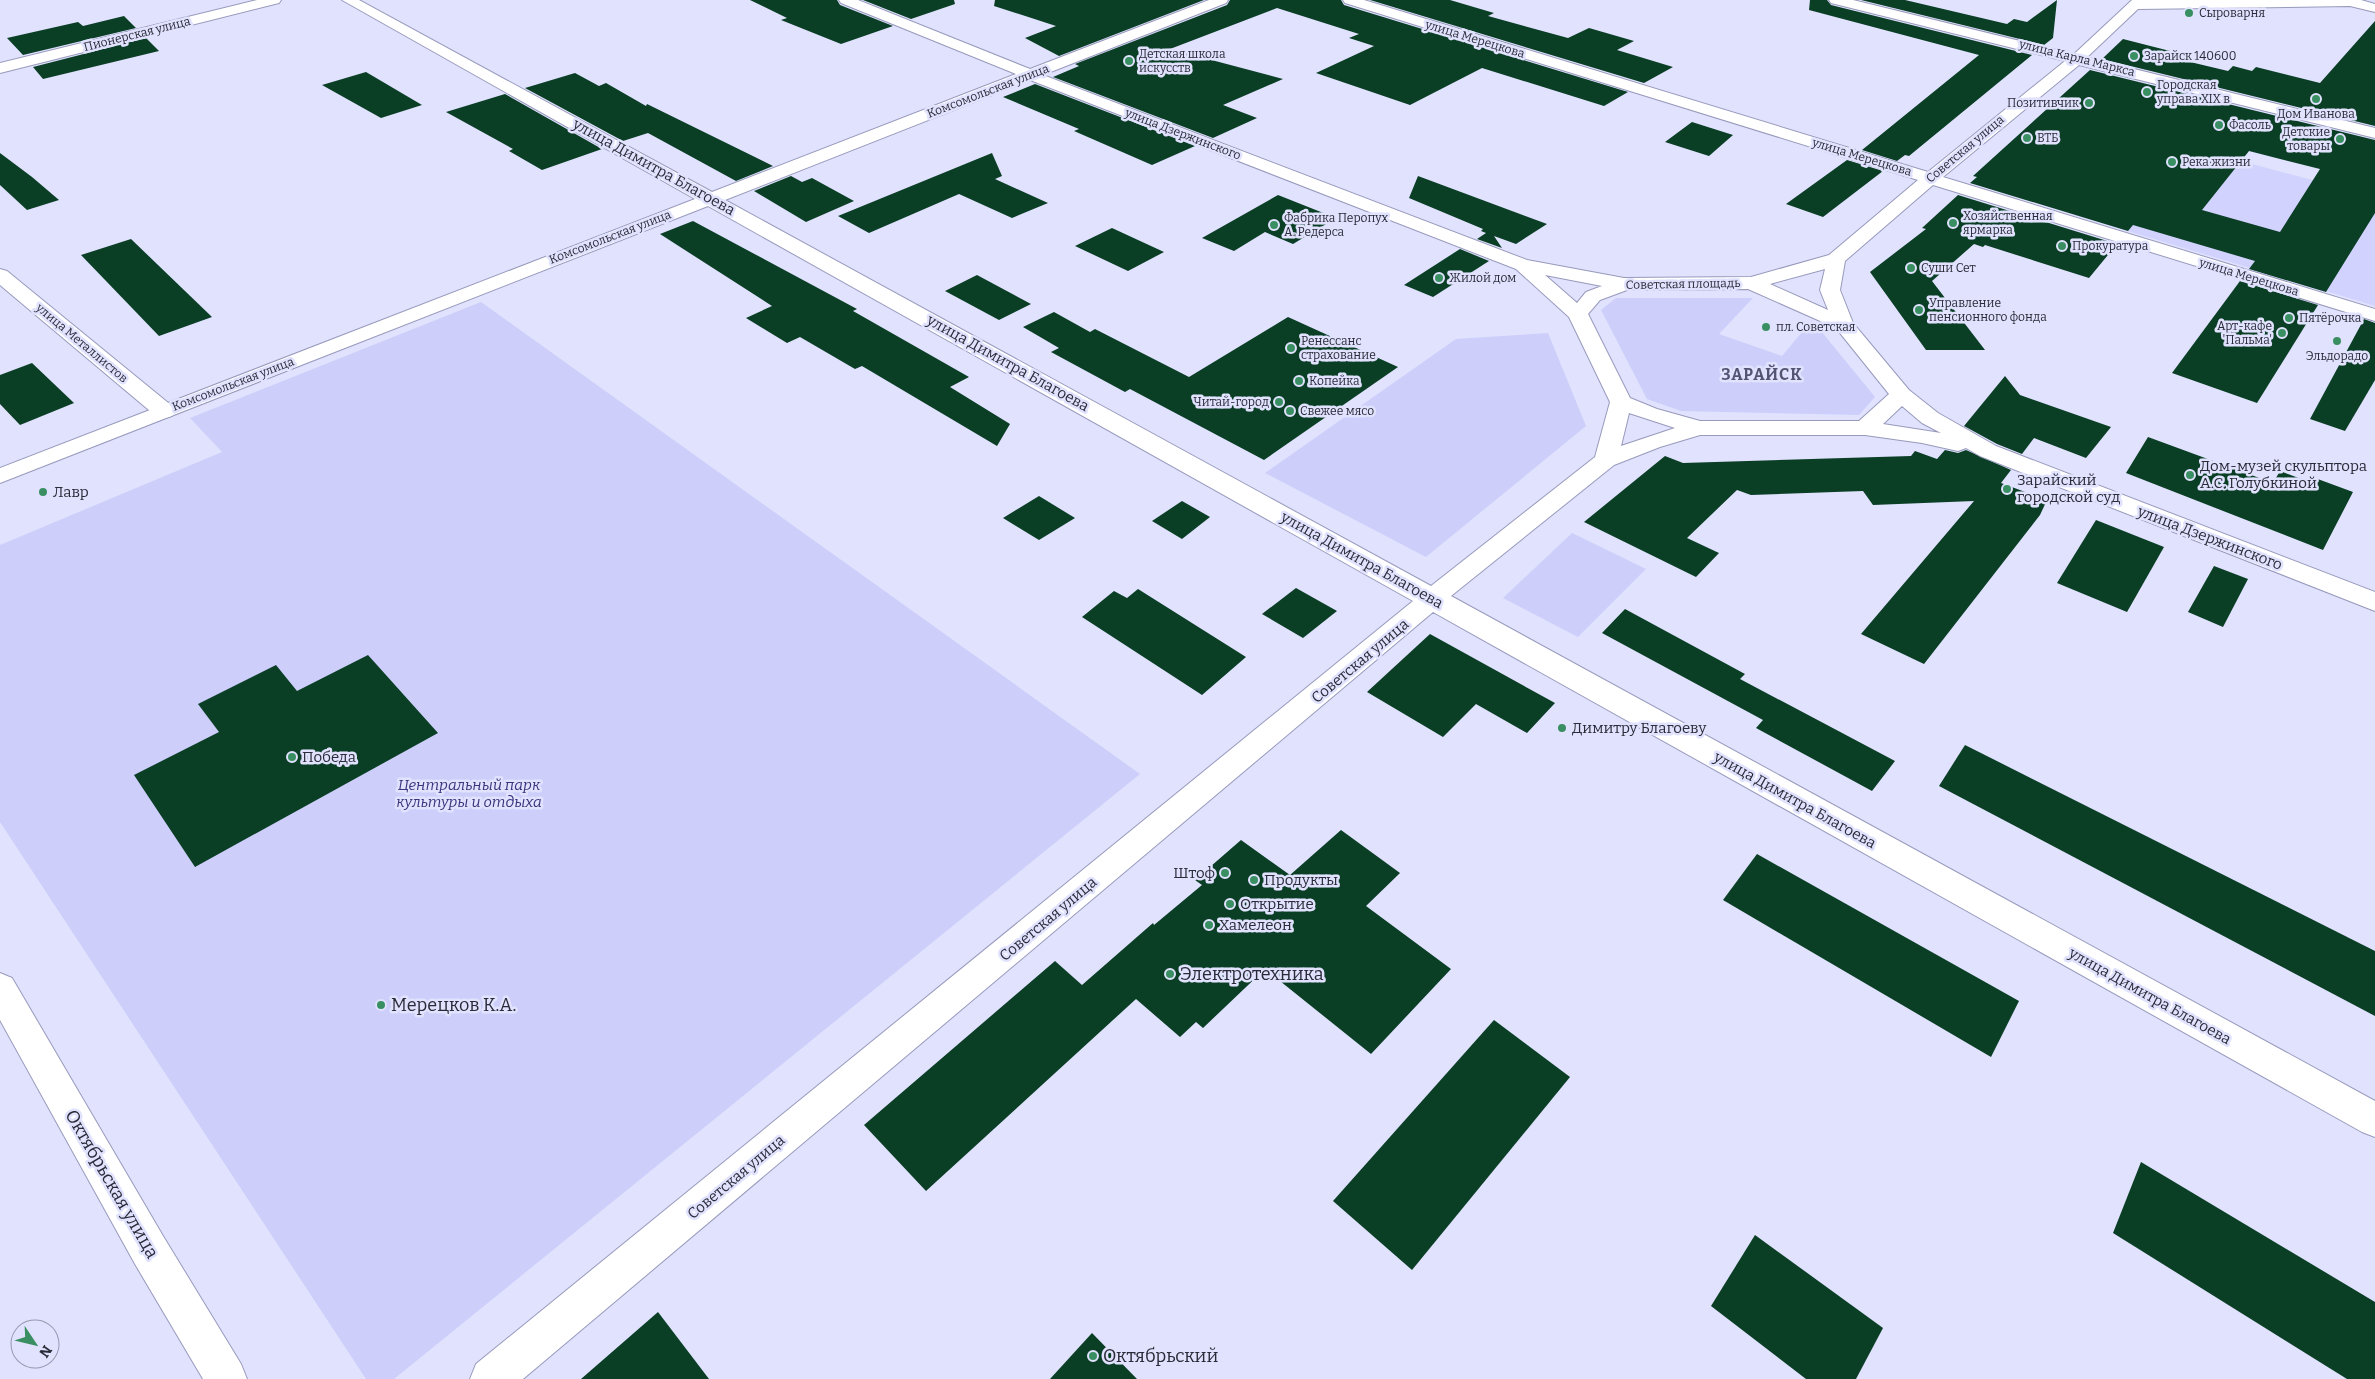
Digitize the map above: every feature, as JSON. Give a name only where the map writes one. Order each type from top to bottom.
[{"type":"street","name":"Пионерская улица","points":[[0,68],[274,0]]},
{"type":"street","name":"улица Димитра Благоева","points":[[349,0],[711,198],[2375,1120]]},
{"type":"street","name":"улица Дзержинского","points":[[846,0],[1522,265],[1625,284]]},
{"type":"street","name":"Комсомольская улица","points":[[0,476],[1221,0]]},
{"type":"street","name":"улица Мерецкова","points":[[1350,0],[2375,315]]},
{"type":"street","name":"улица Карла Маркса","points":[[1836,0],[2375,133]]},
{"type":"street","points":[[2137,2],[2346,1],[2375,8]]},
{"type":"street","name":"Советская улица","points":[[1751,283],[1789,274],[1836,259],[1930,179],[2077,59],[2137,2]]},
{"type":"street","points":[[1836,259],[1830,290],[1844,324]]},
{"type":"street","name":"улица Дзержинского","points":[[1522,265],[1578,314]]},
{"type":"street","name":"улица Металлистов","points":[[0,275],[164,411]]},
{"type":"street","name":"Советская площадь","points":[[1578,314],[1593,296],[1625,284],[1751,283],[1844,324],[1901,395]]},
{"type":"street","points":[[1578,314],[1621,402],[1606,460]]},
{"type":"street","name":"улица Дзержинского","points":[[1901,395],[1930,418],[1988,451],[2375,602]]},
{"type":"street","points":[[1621,402],[1649,414],[1699,428],[1865,428],[1901,395]]},
{"type":"street","name":"Советская улица","points":[[492,1379],[1433,599],[1606,460],[1652,442],[1699,428]]},
{"type":"street","name":"улица Дзержинского","points":[[1865,428],[1922,436],[1988,451]]},
{"type":"street","name":"Октябрьская улица","points":[[0,988],[144,1241],[226,1379]]},
{"type":"shaded area","points":[[2241,161],[2375,197],[2375,306],[2075,215],[2120,168]]},
{"type":"green space","points":[[1616,298],[1753,298],[1719,334],[1782,356],[1812,320],[1875,397],[1859,415],[1681,411],[1647,399],[1601,310]]},
{"type":"green space","name":"Центральный парк культуры и отдыха","points":[[481,302],[1140,774],[394,1379],[366,1379],[0,822],[0,545],[222,452],[190,418]]},
{"type":"green space","points":[[1548,333],[1586,426],[1426,557],[1265,473],[1456,339]]},
{"type":"green space","points":[[1572,533],[1646,569],[1578,637],[1503,598]]},
{"type":"building","points":[[750,0],[837,0],[840,5],[893,26],[841,44],[781,20],[787,18]]},
{"type":"building","points":[[863,0],[954,0],[955,4],[911,19]]},
{"type":"building","points":[[995,0],[1204,0],[1059,56],[1025,38],[1056,26],[994,6]]},
{"type":"building","points":[[1230,0],[1341,0],[1344,5],[1628,92],[1604,106],[1482,68],[1410,105],[1316,73],[1374,46],[1349,38],[1359,34],[1277,8],[1170,49],[1283,79],[1223,105],[1257,118],[1213,138],[1053,77],[1079,66],[1075,64],[1227,5]]},
{"type":"building","points":[[1370,0],[1450,0],[1494,13],[1488,16],[1568,38],[1589,28],[1634,41],[1617,50],[1673,67],[1644,83]]},
{"type":"building","points":[[1810,0],[1827,0],[1831,5],[2032,55],[1909,156],[1905,155],[1897,161],[1862,150],[1979,55],[1809,10]]},
{"type":"building","points":[[1861,0],[1905,0],[2007,24],[2014,19],[2027,22],[2057,0],[2053,38],[2044,45]]},
{"type":"building","points":[[124,16],[136,28],[23,55],[7,38],[78,22],[83,26]]},
{"type":"building","points":[[2375,21],[2375,126],[2102,59],[2123,39],[2170,51],[2165,56],[2228,71],[2233,66],[2252,71],[2256,67],[2320,83]]},
{"type":"building","points":[[146,38],[159,51],[43,79],[33,67]]},
{"type":"building","points":[[2090,70],[2375,140],[2375,213],[2326,292],[2249,269],[2255,261],[2133,225],[2128,231],[1970,183],[1977,177],[1973,176]],"holes":[[[2249,151],[2320,169],[2280,232],[2202,210]]]},
{"type":"building","points":[[366,72],[422,105],[381,118],[322,85]]},
{"type":"building","points":[[575,73],[599,86],[606,83],[646,106],[647,104],[773,166],[736,181],[648,133],[623,141],[525,88]]},
{"type":"building","points":[[1035,84],[1195,146],[1152,165],[1074,131],[1079,129],[1003,97]]},
{"type":"building","points":[[505,94],[602,149],[542,170],[509,151],[513,149],[446,112]]},
{"type":"building","points":[[1692,122],[1733,135],[1709,156],[1665,142]]},
{"type":"building","points":[[0,153],[59,200],[27,210],[0,185]]},
{"type":"building","points":[[992,153],[1002,176],[995,179],[1048,203],[1012,218],[959,194],[869,233],[838,216]]},
{"type":"building","points":[[1847,160],[1883,171],[1823,217],[1786,204]]},
{"type":"building","points":[[791,176],[802,182],[812,178],[854,201],[806,222],[754,191]]},
{"type":"building","points":[[1418,176],[1547,224],[1516,244],[1494,236],[1502,248],[1477,239],[1486,233],[1481,231],[1483,229],[1409,198]]},
{"type":"building","name":"Фабрика Перопух А. Редерса","points":[[1278,195],[1336,218],[1293,244],[1265,232],[1234,251],[1202,238]]},
{"type":"building","points":[[1958,195],[2117,244],[2089,278],[1985,245],[1983,247],[1974,244],[1932,281],[1985,350],[1926,350],[1870,272],[1926,229],[1922,228]]},
{"type":"building","points":[[693,221],[857,309],[853,311],[969,377],[950,387],[1010,424],[997,446],[862,366],[855,369],[800,337],[787,343],[746,318],[772,306],[660,234]]},
{"type":"building","points":[[1112,228],[1164,252],[1128,271],[1075,246]]},
{"type":"building","points":[[131,239],[212,317],[159,336],[81,255]]},
{"type":"building","name":"Жилой дом","points":[[1460,249],[1489,261],[1433,297],[1404,285]]},
{"type":"building","points":[[977,275],[1031,304],[999,320],[945,291]]},
{"type":"building","points":[[2240,281],[2318,305],[2257,403],[2172,373]]},
{"type":"building","points":[[1054,312],[1090,332],[1095,329],[1189,377],[1288,317],[1398,367],[1264,460],[1130,389],[1125,392],[1051,352],[1059,348],[1023,327]]},
{"type":"building","points":[[2364,319],[2375,323],[2375,380],[2345,431],[2310,419]]},
{"type":"building","points":[[32,363],[74,403],[20,425],[0,404],[0,375]]},
{"type":"building","points":[[2005,376],[2020,395],[2111,427],[2086,458],[2034,438],[2022,454],[1997,444],[1964,426]]},
{"type":"building","points":[[2148,437],[2273,483],[2280,471],[2312,483],[2315,478],[2353,492],[2323,550],[2126,473]]},
{"type":"building","points":[[1945,450],[1958,453],[1966,450],[2011,470],[2001,483],[2047,500],[2040,515],[1924,664],[1861,634],[1974,501],[1873,505],[1863,491],[1751,495],[1737,490],[1687,538],[1719,553],[1696,577],[1584,522],[1665,456],[1683,463],[1911,456],[1915,451],[1937,459]]},
{"type":"building","points":[[1039,496],[1075,518],[1039,540],[1003,518]]},
{"type":"building","points":[[1182,501],[1210,517],[1182,539],[1152,521]]},
{"type":"building","points":[[2096,520],[2164,547],[2127,612],[2057,583]]},
{"type":"building","points":[[2214,566],[2248,579],[2223,627],[2188,612]]},
{"type":"building","points":[[1296,588],[1337,611],[1303,638],[1262,614]]},
{"type":"building","points":[[1138,589],[1246,657],[1202,695],[1082,617],[1114,591],[1127,598]]},
{"type":"building","points":[[1625,609],[1745,674],[1740,679],[1895,761],[1872,791],[1756,728],[1763,720],[1602,633]]},
{"type":"building","points":[[1430,634],[1555,703],[1527,733],[1476,704],[1443,737],[1367,692]]},
{"type":"building","points":[[368,655],[438,733],[195,867],[134,775],[219,732],[198,704],[276,665],[297,691]]},
{"type":"building","points":[[1965,745],[2375,951],[2375,1016],[1939,786]]},
{"type":"building","points":[[1341,830],[1400,873],[1366,906],[1451,969],[1371,1054],[1265,969],[1203,1028],[1196,1022],[1180,1037],[1136,999],[926,1191],[864,1125],[1055,961],[1082,985],[1153,923],[1154,925],[1202,885],[1195,880],[1241,840],[1290,875]]},
{"type":"building","points":[[1757,854],[2019,1001],[1991,1057],[1723,900]]},
{"type":"building","points":[[1494,1020],[1570,1077],[1412,1270],[1333,1201]]},
{"type":"building","points":[[2141,1162],[2375,1302],[2375,1379],[2347,1379],[2113,1233]]},
{"type":"building","points":[[1755,1235],[1883,1328],[1856,1379],[1806,1379],[1711,1306]]},
{"type":"building","points":[[658,1312],[709,1379],[581,1379]]},
{"type":"building","name":"Октябрьский","points":[[1092,1333],[1137,1379],[1050,1379]]},
{"type":"place","name":"Сыроварня","points":[[2189,13]]},
{"type":"place","name":"Зарайск 140600","points":[[2134,56]]},
{"type":"place","name":"Детская школа искусств","points":[[1129,61]]},
{"type":"place","name":"Городская управа XIX в","points":[[2147,92]]},
{"type":"place","name":"Дом Иванова","points":[[2316,99]]},
{"type":"place","name":"Позитивчик","points":[[2089,103]]},
{"type":"place","name":"Фасоль","points":[[2219,125]]},
{"type":"place","name":"ВТБ","points":[[2027,138]]},
{"type":"place","name":"Детские товары","points":[[2340,139]]},
{"type":"place","name":"Река жизни","points":[[2172,162]]},
{"type":"place","name":"Хозяйственная ярмарка","points":[[1953,223]]},
{"type":"place","name":"Фабрика Перопух А. Редерса","points":[[1274,225]]},
{"type":"place","name":"Прокуратура","points":[[2062,246]]},
{"type":"place","name":"Суши Сет","points":[[1911,268]]},
{"type":"place","name":"Жилой дом","points":[[1439,278]]},
{"type":"place","name":"Управление пенсионного фонда","points":[[1919,310]]},
{"type":"place","name":"Пятёрочка","points":[[2289,318]]},
{"type":"place","name":"пл. Советская","points":[[1766,327]]},
{"type":"place","name":"Арт-кафе 'Пальма'","points":[[2282,333]]},
{"type":"place","name":"Эльдорадо","points":[[2337,341]]},
{"type":"place","name":"Ренессанс страхование","points":[[1291,348]]},
{"type":"place","name":"Копейка","points":[[1299,381]]},
{"type":"place","name":"Читай-город","points":[[1279,402]]},
{"type":"place","name":"Свежее мясо","points":[[1290,411]]},
{"type":"place","name":"Дом-музей скульптора А.С. Голубкиной","points":[[2190,475]]},
{"type":"place","name":"Зарайский городской суд","points":[[2007,489]]},
{"type":"place","name":"Лавр","points":[[43,492]]},
{"type":"place","name":"Димитру Благоеву","points":[[1562,728]]},
{"type":"place","name":"Победа","points":[[292,757]]},
{"type":"place","name":"Штоф","points":[[1225,873]]},
{"type":"place","name":"Продукты","points":[[1254,880]]},
{"type":"place","name":"Открытие","points":[[1230,904]]},
{"type":"place","name":"Хамелеон","points":[[1209,925]]},
{"type":"place","name":"Электротехника","points":[[1170,974]]},
{"type":"place","name":"Мерецков К.А.","points":[[381,1005]]},
{"type":"place","name":"Октябрьский","points":[[1093,1356]]},
{"type":"district","name":"ЗАРАЙСК","points":[[1762,374]]}]
